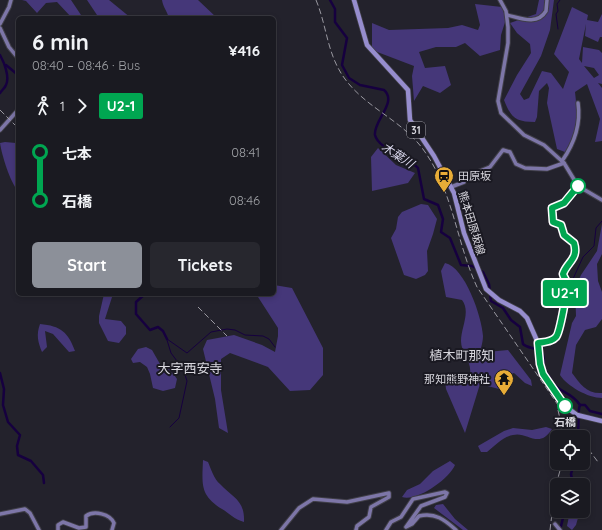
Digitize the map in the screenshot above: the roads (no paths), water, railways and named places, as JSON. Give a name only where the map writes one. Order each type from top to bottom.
[{"type":"main road","points":[[0,24],[11,0]]},
{"type":"main road","name":"熊本田原坂線","points":[[354,0],[367,45],[373,54],[406,86],[409,95],[410,120],[434,156],[451,187],[456,199],[464,233],[476,267],[488,291],[524,315],[533,330],[539,347],[541,370],[545,379],[565,406],[580,416],[602,421]]},
{"type":"main road","points":[[500,0],[507,15],[508,43],[498,101],[499,109],[505,118],[524,135],[544,145],[563,162],[569,168],[573,180],[578,186],[602,200]]},
{"type":"main road","points":[[507,15],[536,20],[546,11],[547,0]]},
{"type":"main road","points":[[0,28],[9,46],[16,55]]},
{"type":"main road","points":[[451,187],[464,182],[470,175],[490,167],[503,150],[510,152],[516,164],[525,168],[546,170],[563,162],[574,140],[579,116],[578,103]]},
{"type":"main road","points":[[0,130],[16,112]]},
{"type":"main road","points":[[386,530],[391,522],[401,517],[413,499],[445,492],[446,496],[421,506],[406,527],[412,524],[420,516],[431,515],[439,516],[456,530]]},
{"type":"main road","points":[[282,530],[299,508],[313,500],[320,498],[346,502],[389,493],[389,497],[372,507],[369,517],[357,526],[356,530]]},
{"type":"main road","points":[[0,514],[25,510],[30,513],[39,530]]},
{"type":"main road","points":[[58,530],[58,525],[63,522],[79,528],[86,526],[86,516],[94,513],[106,515],[111,518],[114,523],[112,530]]},
{"type":"main road","points":[[555,524],[560,530]]},
{"type":"waterway","name":"木葉川","points":[[330,0],[335,9],[335,22],[347,38],[342,65],[349,78],[360,85],[384,90],[388,95],[387,106],[375,130],[377,140],[382,145],[414,164],[418,168],[424,199],[438,205],[443,219],[441,232],[450,238],[461,265],[472,266],[483,272],[489,284],[491,301],[503,308],[511,320],[520,327],[523,344],[542,353],[544,368],[555,386],[577,400],[580,405],[578,430]]},
{"type":"waterway","points":[[558,29],[556,14],[558,11],[557,4],[560,0]]},
{"type":"waterway","points":[[0,55],[5,65],[7,74],[6,86],[0,93]]},
{"type":"waterway","points":[[6,65],[16,73]]},
{"type":"waterway","points":[[540,351],[546,343],[558,339],[567,308],[567,297],[572,281],[583,257],[594,246],[596,228],[602,221]]},
{"type":"waterway","points":[[143,296],[136,302],[136,314],[150,330],[158,327],[163,331],[167,339]]},
{"type":"waterway","points":[[167,339],[187,353],[211,332],[227,329],[235,330],[245,335],[263,336],[269,339],[275,347]]},
{"type":"waterway","points":[[167,340],[171,353],[183,369],[187,381],[179,418],[170,427]]},
{"type":"waterway","points":[[0,373],[4,389],[3,405],[8,422],[20,435],[17,446],[18,455],[31,461],[43,475],[44,483]]},
{"type":"waterway","points":[[580,405],[585,405],[590,411],[602,414]]},
{"type":"waterway","name":"木葉川","points":[[572,470],[572,478]]},
{"type":"waterway","name":"木葉川","points":[[560,530],[563,518]]},
{"type":"railway","points":[[316,0],[334,60],[339,70],[345,79],[364,99],[407,132],[425,152],[442,184],[464,253],[477,287],[575,430]]},
{"type":"railway","points":[[0,110],[16,126]]},
{"type":"railway","points":[[198,307],[227,336]]},
{"type":"railway","points":[[558,410],[562,430]]},
{"type":"railway","points":[[590,451],[598,462]]},
{"type":"railway","points":[[550,530],[555,489],[560,470]]},
{"type":"place","name":"田原坂","points":[[444,193]]},
{"type":"place","name":"那知熊野神社","points":[[504,396]]},
{"type":"place","name":"石橋","points":[[565,406]]},
{"type":"district","name":"植木町那知","points":[[462,355]]},
{"type":"district","name":"大字西安寺","points":[[190,368]]}]
